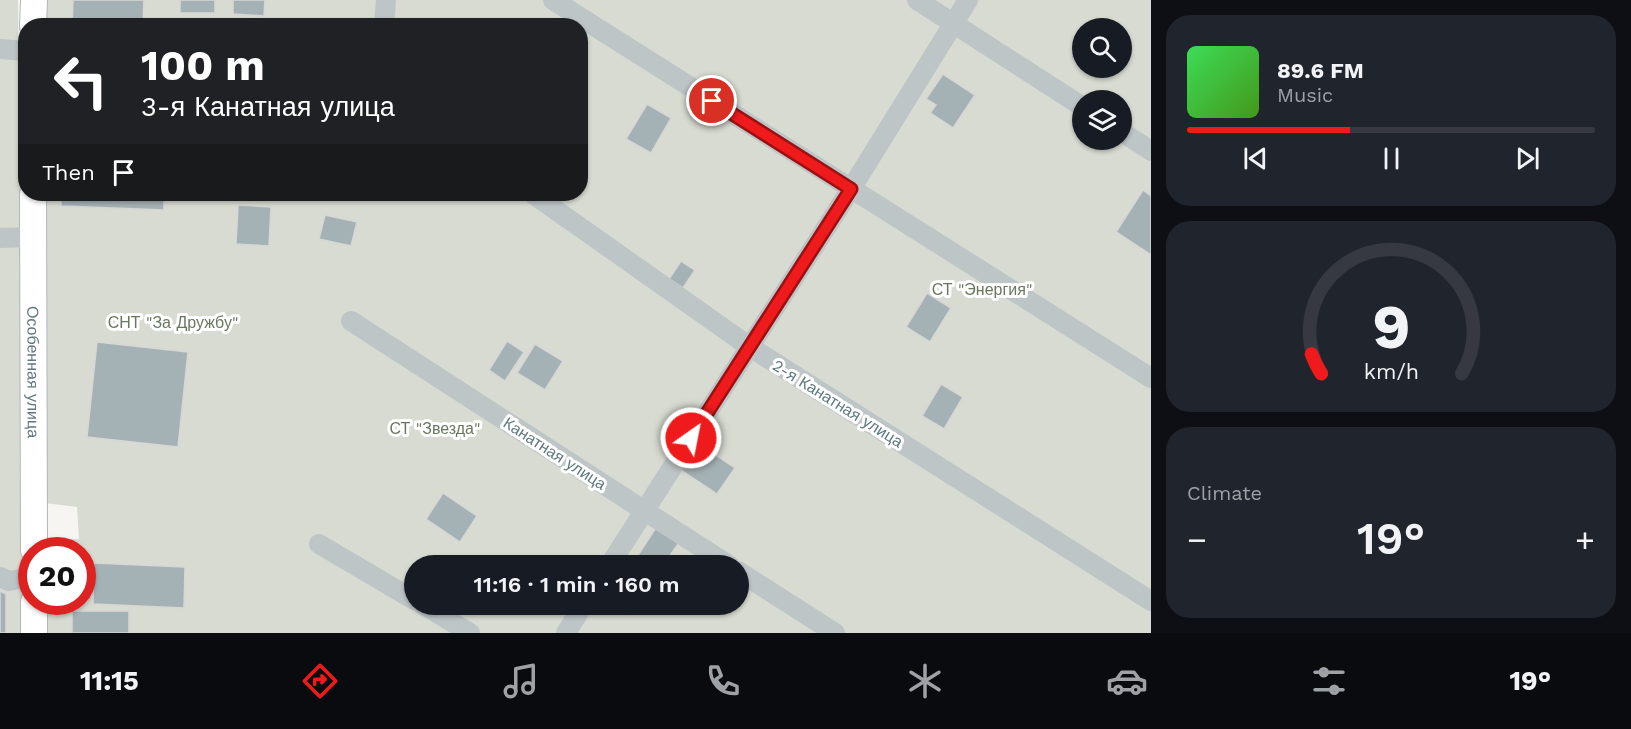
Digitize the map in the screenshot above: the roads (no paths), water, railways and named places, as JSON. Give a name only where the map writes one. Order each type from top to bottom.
[{"type":"main road","points":[[33,18],[34,0]]},
{"type":"main road","name":"Особенная улица","points":[[33,201],[34,537]]},
{"type":"main road","points":[[34,615],[34,633]]},
{"type":"lane","points":[[385,18],[386,0]]},
{"type":"lane","points":[[553,0],[581,18]]},
{"type":"lane","points":[[916,0],[1072,100]]},
{"type":"lane","points":[[616,555],[851,189],[968,0]]},
{"type":"lane","points":[[588,22],[1151,378]]},
{"type":"lane","points":[[0,49],[18,50]]},
{"type":"lane","points":[[1132,139],[1151,151]]},
{"type":"lane","name":"2-я Канатная улица","points":[[543,201],[750,347],[1151,601]]},
{"type":"lane","points":[[0,238],[34,237]]},
{"type":"lane","name":"Канатная улица","points":[[351,321],[713,555]]},
{"type":"lane","points":[[319,543],[404,594]]},
{"type":"lane","points":[[0,577],[9,581],[18,579]]},
{"type":"lane","points":[[749,578],[835,633]]},
{"type":"lane","points":[[440,615],[470,633]]},
{"type":"lane","points":[[566,633],[577,615]]},
{"type":"park label","name":"СТ \"Энергия\"","points":[[982,289]]},
{"type":"park label","name":"СНТ \"За Дружбу\"","points":[[173,322]]},
{"type":"park label","name":"СТ \"Звезда\"","points":[[435,428]]}]
